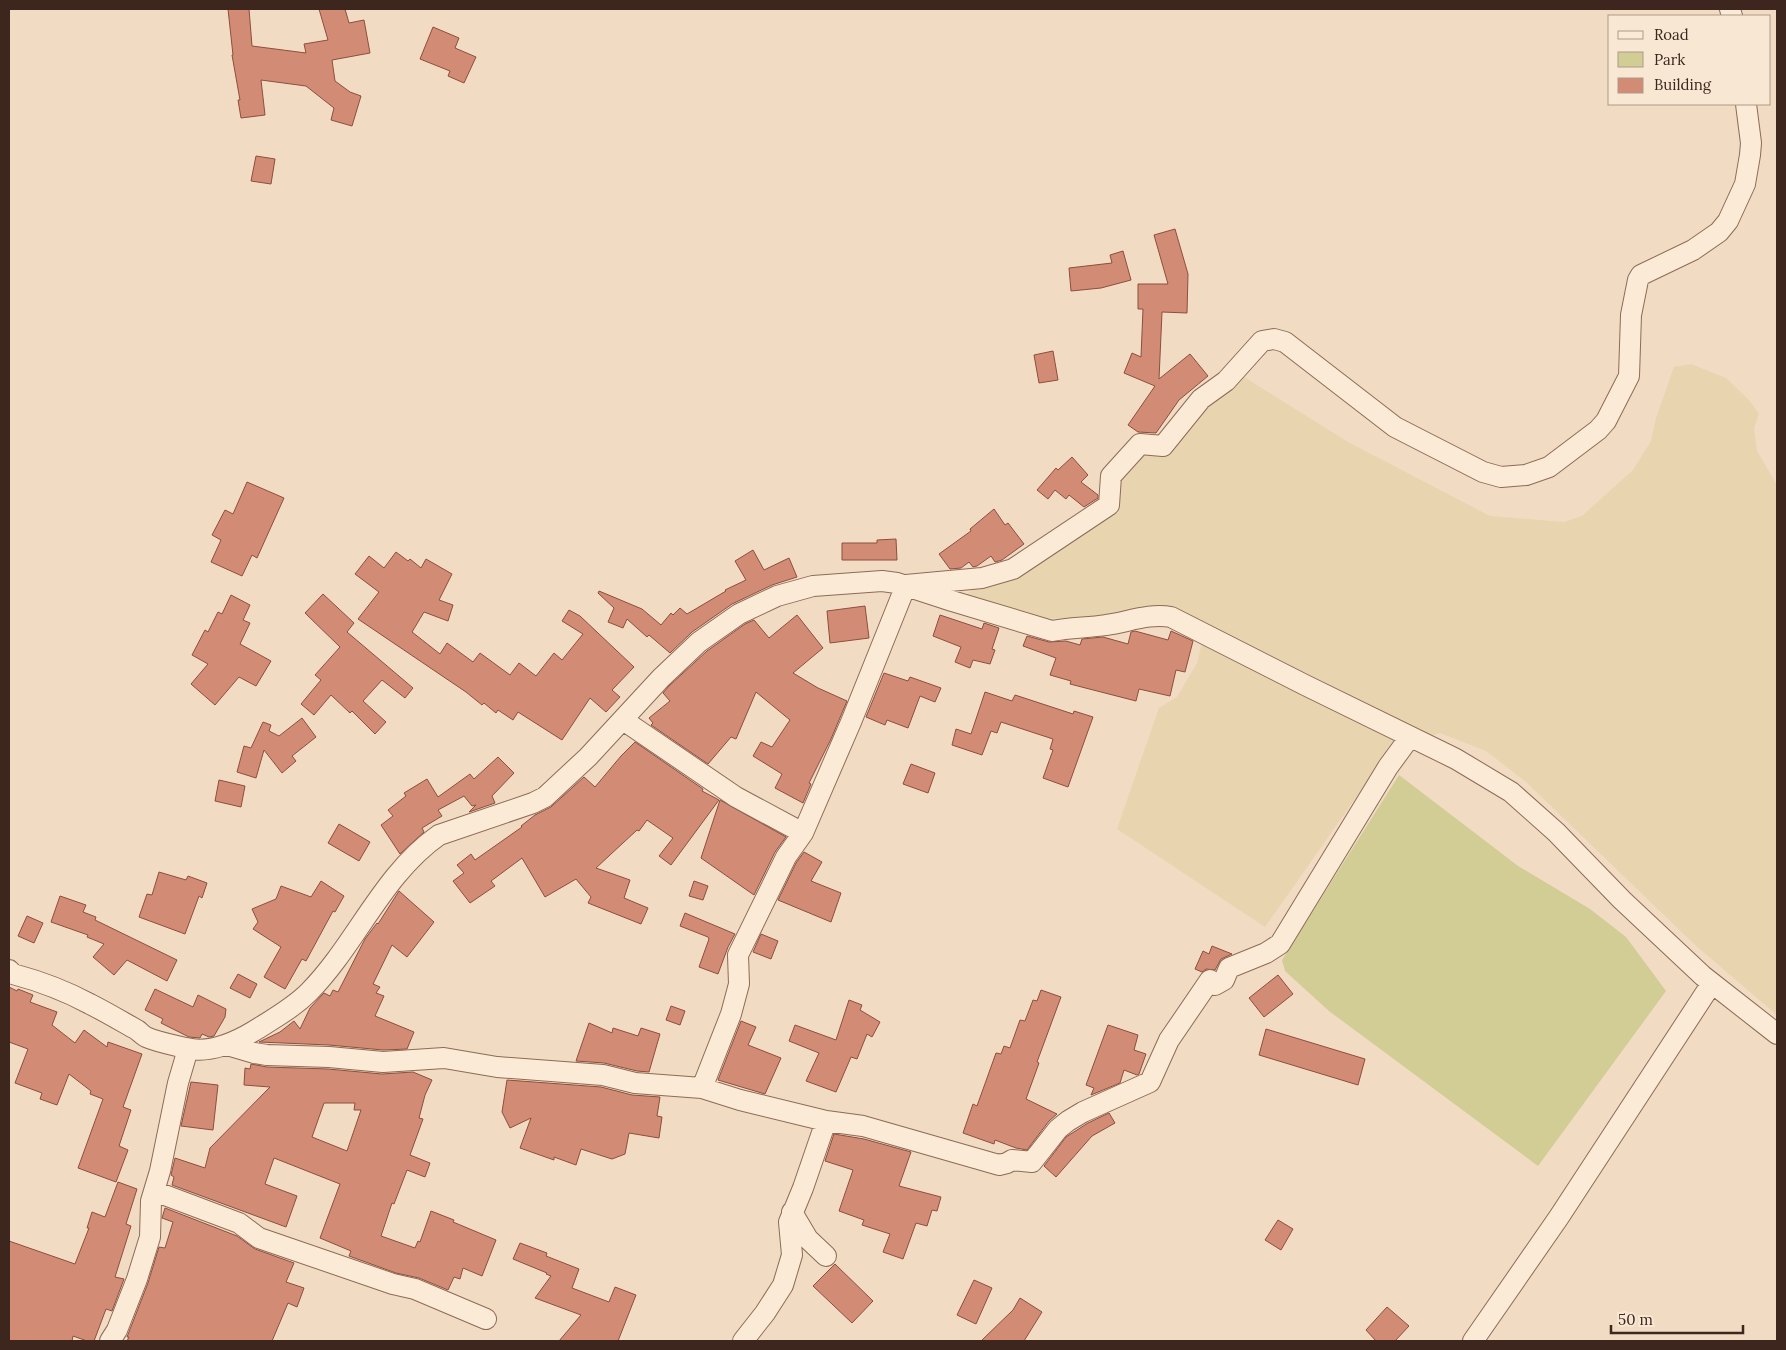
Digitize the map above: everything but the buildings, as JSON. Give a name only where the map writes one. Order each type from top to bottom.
[{"type":"street","points":[[906,585],[982,578],[1013,569],[1109,505],[1111,476],[1140,444],[1163,446],[1201,399],[1226,381],[1262,341],[1274,339],[1285,342],[1395,427],[1482,472],[1493,476],[1517,476],[1539,472],[1549,467],[1598,430],[1606,421],[1626,383],[1630,369],[1631,310],[1638,280],[1641,275],[1693,250],[1719,232],[1728,221],[1745,184],[1750,155],[1746,105]]},
{"type":"street","points":[[9,970],[13,974],[57,989],[89,1003],[145,1036],[188,1049],[204,1050],[227,1045],[294,1006],[311,990],[356,931],[389,883],[427,843],[439,835],[532,803],[544,797],[588,757],[661,678],[699,642],[747,610],[777,596],[813,586],[882,581],[906,585],[1052,631],[1106,625],[1153,616],[1171,617],[1456,759],[1511,792],[1556,832],[1622,900],[1712,983],[1777,1034]]},
{"type":"street","points":[[702,1088],[731,1014],[739,984],[738,955],[786,857],[803,833],[851,722],[906,585]]},
{"type":"street","points":[[623,720],[736,798],[803,833]]},
{"type":"street","points":[[227,1045],[254,1053],[383,1062],[444,1058],[497,1067],[603,1075],[636,1083],[702,1088],[740,1100],[826,1121],[863,1126],[999,1165],[1012,1160],[1032,1162],[1058,1129],[1068,1121],[1083,1112],[1150,1082],[1169,1040],[1210,980],[1215,985],[1224,980],[1229,968],[1266,953],[1280,944],[1388,767],[1410,737]]},
{"type":"street","points":[[1473,1341],[1559,1217],[1712,983]]},
{"type":"street","points":[[110,1341],[117,1330],[137,1279],[150,1237],[151,1201],[169,1136],[178,1083],[188,1049]]},
{"type":"street","points":[[743,1341],[784,1285],[792,1255],[789,1222],[826,1121]]},
{"type":"street","points":[[154,1191],[239,1223],[256,1236],[268,1241],[393,1284],[408,1286],[486,1319]]},
{"type":"street","points":[[792,1212],[808,1238],[826,1256]]},
{"type":"shaded area","points":[[1691,364],[1726,378],[1749,400],[1759,414],[1754,428],[1757,451],[1777,485],[1777,1015],[1695,945],[1526,782],[1486,751],[1440,733],[1390,749],[1265,927],[1117,829],[1159,708],[1177,697],[1197,663],[1206,627],[1168,610],[1124,611],[1081,619],[1042,618],[962,597],[1056,534],[1125,475],[1195,397],[1241,375],[1348,442],[1490,516],[1564,522],[1582,516],[1633,470],[1651,441],[1656,418],[1674,367]]},
{"type":"green space","points":[[1399,775],[1518,866],[1590,909],[1626,937],[1666,991],[1538,1166],[1329,1011],[1285,971],[1282,960]]}]
